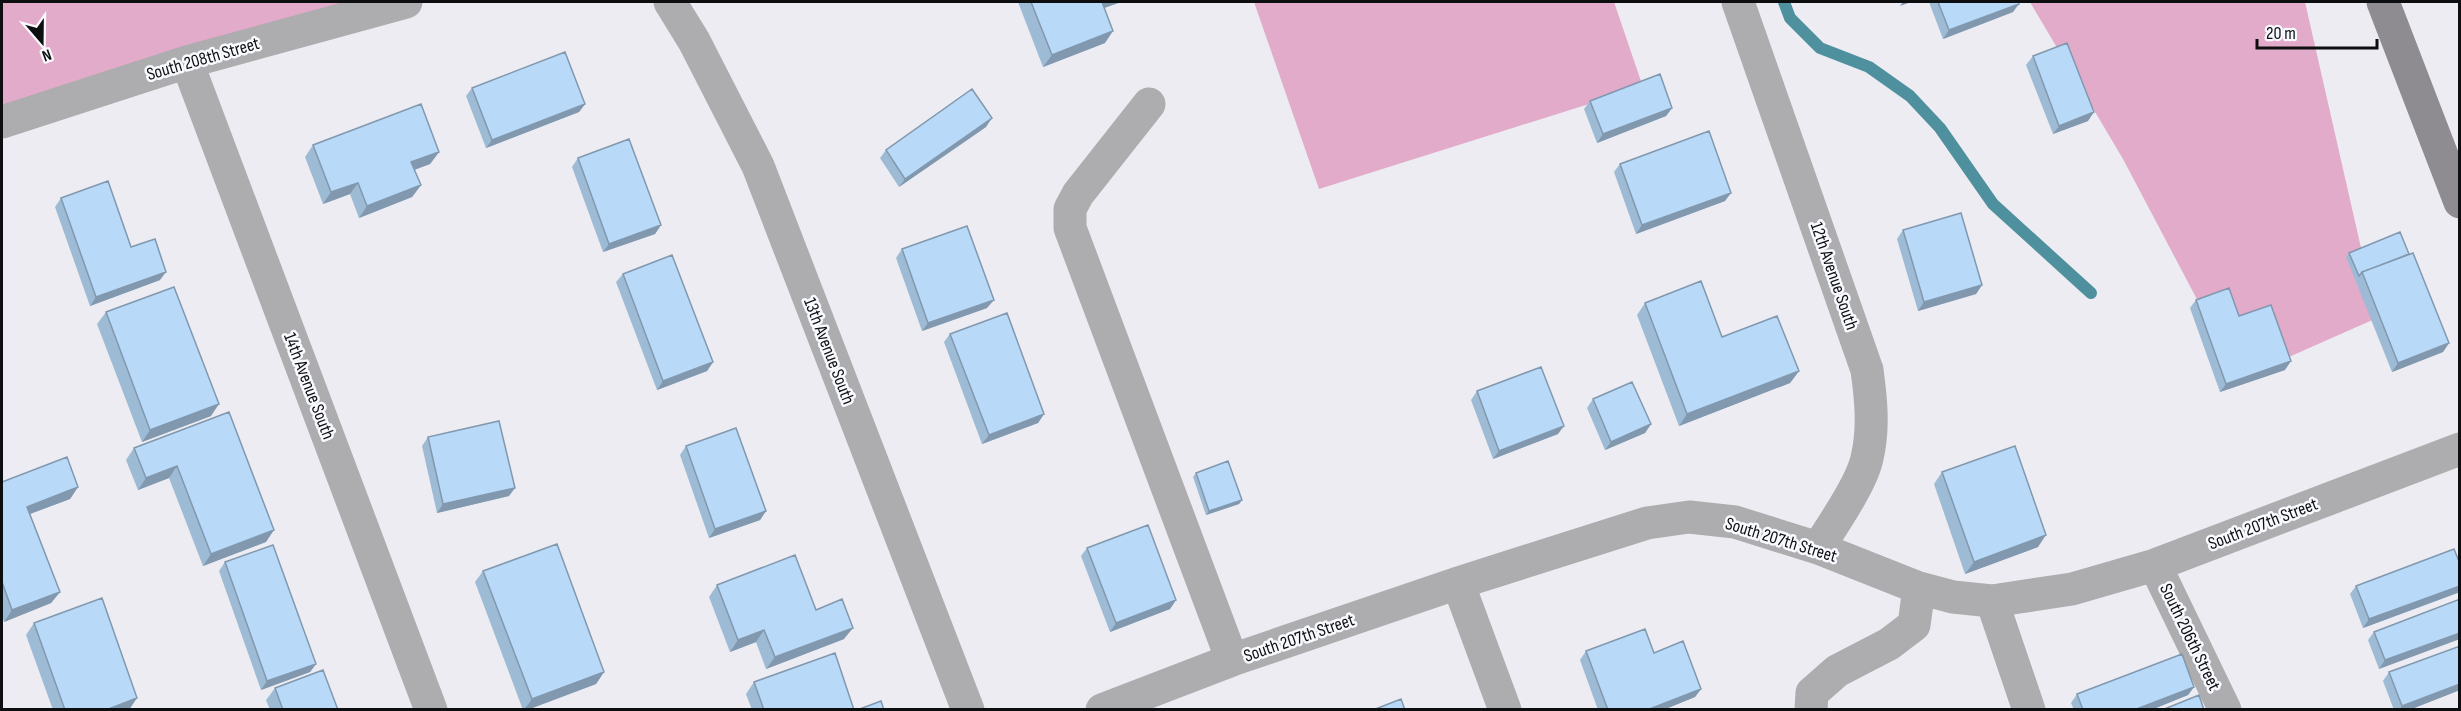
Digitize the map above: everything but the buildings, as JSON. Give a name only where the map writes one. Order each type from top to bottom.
[{"type":"main road","points":[[2383,2],[2460,202]]},
{"type":"street","name":"South 208th Street","points":[[2,122],[187,62],[406,2]]},
{"type":"street","name":"13th Avenue South","points":[[670,2],[694,41],[758,166],[968,710]]},
{"type":"street","name":"12th Avenue South","points":[[1738,2],[1867,370],[1872,405],[1867,460],[1849,498],[1818,548]]},
{"type":"street","name":"14th Avenue South","points":[[187,62],[431,710]]},
{"type":"street","points":[[1149,104],[1078,194],[1070,209],[1070,228],[1233,660]]},
{"type":"street","name":"South 207th Street","points":[[1102,710],[1233,660],[1458,583],[1647,523],[1689,518],[1735,522],[1818,548],[1919,588],[1953,597],[1992,601],[2072,589],[2155,566],[2460,449]]},
{"type":"street","name":"South 206th Street","points":[[2155,566],[2225,710]]},
{"type":"street","points":[[1458,583],[1505,710]]},
{"type":"street","points":[[1810,710],[1812,693],[1837,671],[1889,644],[1914,626],[1919,588]]},
{"type":"street","points":[[1992,601],[2029,710]]},
{"type":"shaded area","points":[[2,2],[348,2],[2,123]]},
{"type":"shaded area","points":[[1254,2],[1614,2],[1643,87],[1319,189]]},
{"type":"shaded area","points":[[2030,2],[2305,2],[2377,318],[2239,379],[2123,159]]},
{"type":"waterway","points":[[1784,2],[1790,18],[1820,48],[1869,67],[1910,96],[1940,128],[1993,204],[2091,293]]}]
